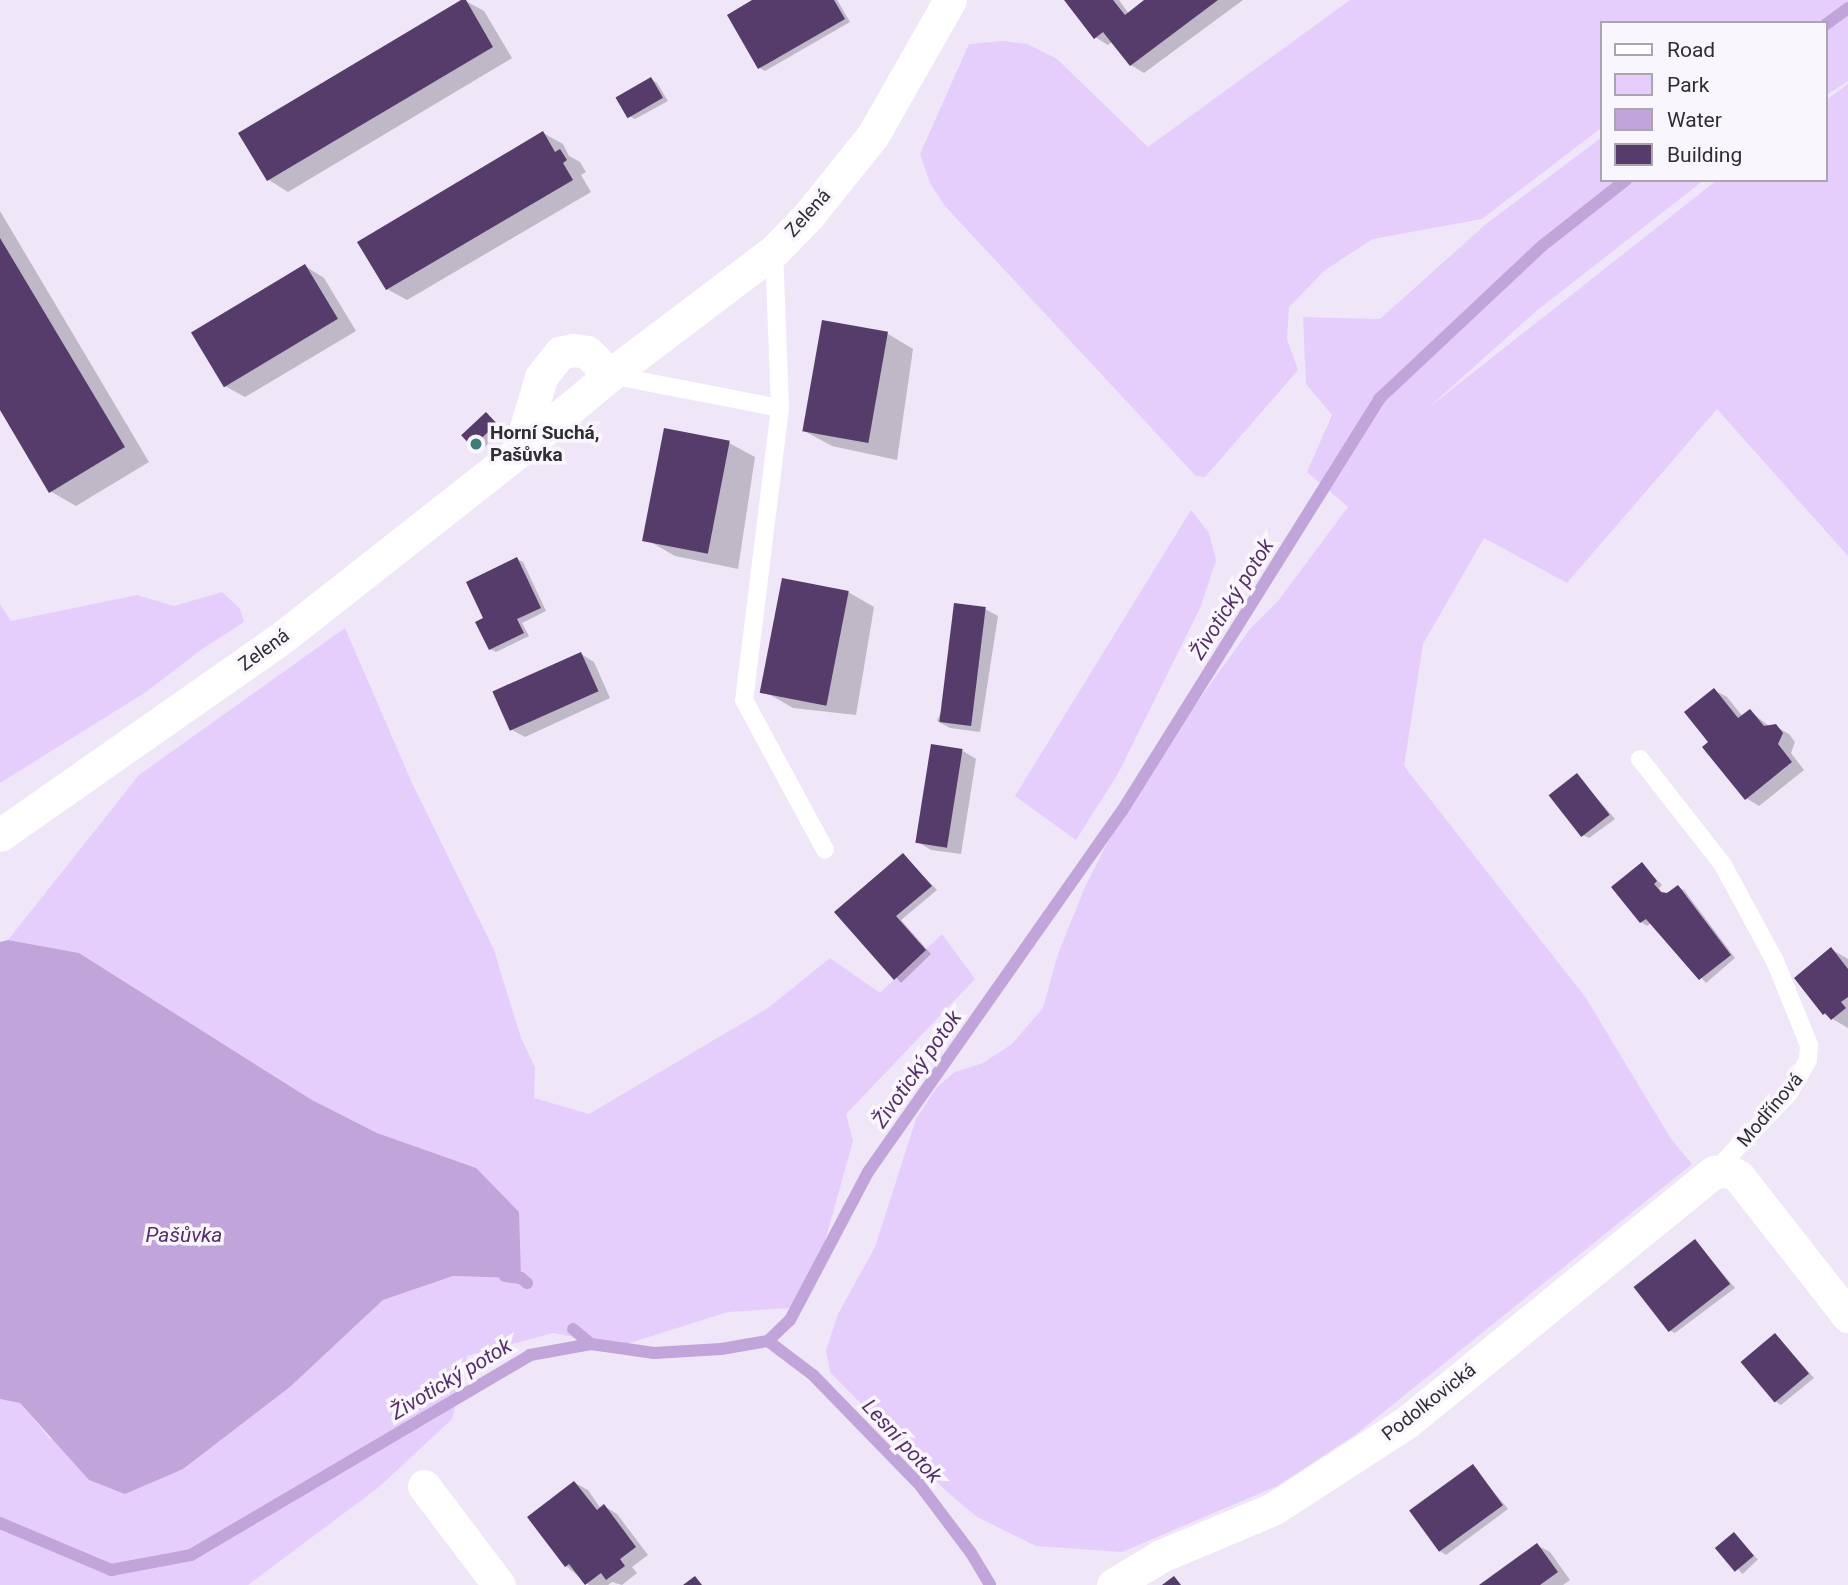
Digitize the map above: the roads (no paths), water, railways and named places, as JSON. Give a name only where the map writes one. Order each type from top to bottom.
[{"type":"street","name":"Zelená","points":[[0,835],[284,636],[611,375],[774,251],[809,215],[873,135],[950,0]]},
{"type":"street","points":[[519,451],[541,377],[560,353],[573,350],[587,352],[611,375]]},
{"type":"street","name":"Modřínová","points":[[1714,1172],[1729,1171],[1739,1177],[1848,1316]]},
{"type":"street","name":"Podolkovická","points":[[1113,1585],[1161,1556],[1273,1509],[1407,1422],[1714,1172]]},
{"type":"street","points":[[424,1486],[499,1585]]},
{"type":"lane","points":[[774,251],[780,408],[744,700],[825,850]]},
{"type":"lane","points":[[611,375],[780,408]]},
{"type":"lane","name":"Modřínová","points":[[1640,759],[1723,865],[1775,961],[1809,1045],[1808,1060],[1788,1094],[1714,1172]]},
{"type":"water","name":"Pašůvka","points":[[8,940],[79,953],[312,1100],[377,1133],[476,1168],[519,1212],[521,1278],[453,1276],[383,1300],[291,1386],[183,1469],[125,1494],[89,1480],[20,1403],[0,1399],[0,942]]},
{"type":"waterway","name":"Životický potok","points":[[1827,24],[1848,8]]},
{"type":"waterway","name":"Životický potok","points":[[0,1523],[111,1570],[191,1555],[530,1355],[591,1344],[654,1353],[721,1349],[768,1341],[790,1320],[868,1172],[1122,811],[1379,399],[1542,246],[1623,182]]},
{"type":"waterway","points":[[505,1276],[521,1278],[527,1283]]},
{"type":"waterway","points":[[573,1329],[591,1344]]},
{"type":"waterway","name":"Lesní potok","points":[[768,1341],[813,1375],[919,1484],[971,1553],[990,1585]]},
{"type":"place","name":"Horní Suchá, Pašůvka","points":[[476,444]]}]
